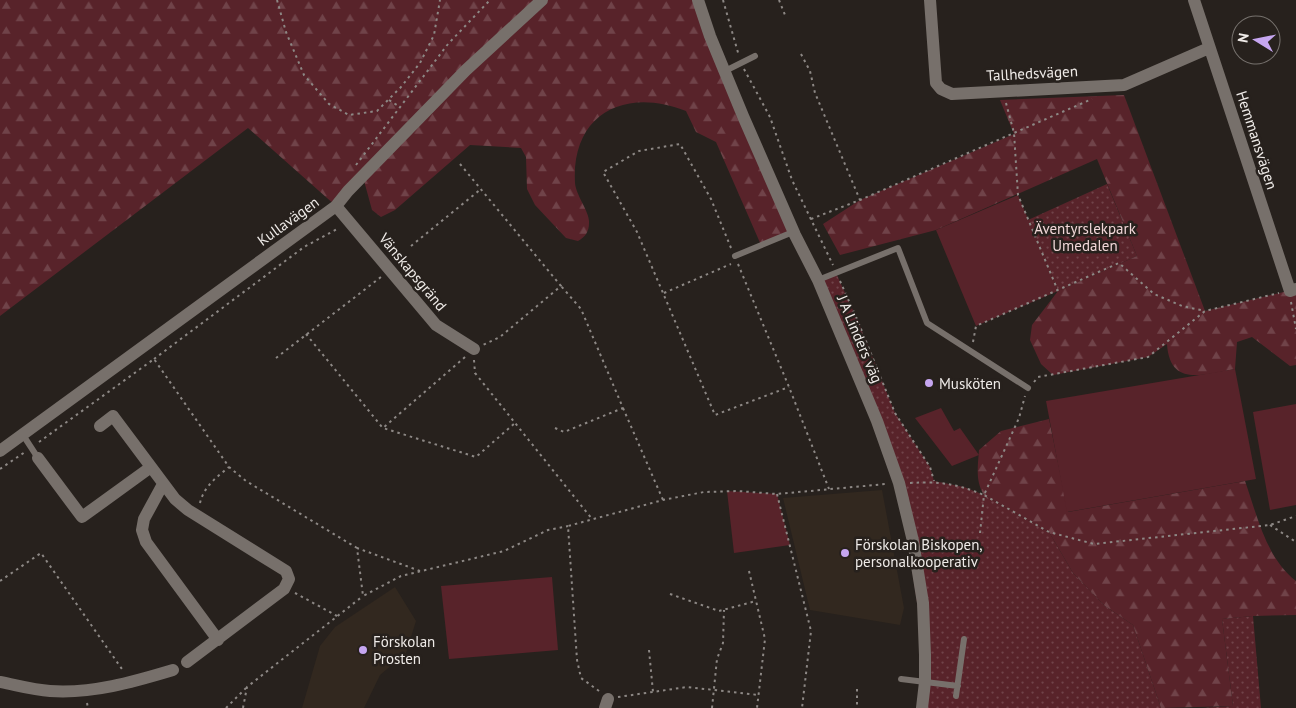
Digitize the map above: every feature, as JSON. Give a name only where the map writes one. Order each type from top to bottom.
[{"type":"street","name":"Kullavägen","points":[[0,451],[336,206],[348,191],[466,70],[542,0]]},
{"type":"street","name":"J A Linders väg","points":[[698,0],[710,36],[793,232],[818,280],[876,421],[899,483],[913,541],[923,603],[925,682],[922,708]]},
{"type":"street","name":"Tallhedsvägen","points":[[930,0],[936,83],[940,89],[952,94],[1124,85],[1209,48]]},
{"type":"street","name":"Hemmansvägen","points":[[1194,0],[1293,290]]},
{"type":"street","name":"Vänskapsgränd","points":[[336,206],[436,325],[474,349]]},
{"type":"street","points":[[100,426],[113,416],[175,499],[286,571],[289,578],[285,587],[187,662]]},
{"type":"street","points":[[35,452],[82,517],[151,467]]},
{"type":"street","points":[[164,484],[144,519],[142,530],[146,542],[218,640]]},
{"type":"street","points":[[0,682],[49,691],[79,691],[131,682],[172,670]]},
{"type":"lane","points":[[725,71],[755,56]]},
{"type":"lane","points":[[735,256],[793,232]]},
{"type":"lane","points":[[818,280],[898,248],[927,323],[1028,388]]},
{"type":"lane","points":[[23,434],[35,452]]},
{"type":"lane","points":[[956,696],[964,640]]},
{"type":"lane","points":[[901,679],[958,686]]},
{"type":"path","points":[[277,0],[286,32],[304,75],[329,104],[349,115],[377,111],[389,100],[420,63],[434,35],[440,0]]},
{"type":"path","points":[[356,165],[448,44],[490,0]]},
{"type":"path","points":[[724,0],[741,62],[770,117],[792,180],[857,318],[895,413],[930,467],[934,482]]},
{"type":"path","points":[[780,0],[785,15]]},
{"type":"path","points":[[801,54],[810,71],[815,93],[860,200]]},
{"type":"path","points":[[1002,91],[1014,134],[1018,195],[1058,291]]},
{"type":"path","points":[[811,219],[860,200],[1097,97]]},
{"type":"path","points":[[389,100],[400,107]]},
{"type":"path","points":[[735,256],[711,199],[680,144],[639,151],[603,172],[637,232],[714,415],[789,387]]},
{"type":"path","points":[[460,164],[581,309],[662,500]]},
{"type":"path","points":[[411,246],[481,189]]},
{"type":"path","points":[[0,469],[35,452],[154,359],[304,247],[342,227],[348,221]]},
{"type":"path","points":[[664,293],[737,262],[829,489]]},
{"type":"path","points":[[971,352],[976,326],[1119,263],[1154,294],[1182,306],[1205,311]]},
{"type":"path","points":[[276,358],[390,270]]},
{"type":"path","points":[[383,428],[474,349],[500,337],[561,286]]},
{"type":"path","points":[[980,534],[984,495],[1019,418],[1028,388],[1038,377],[1148,357],[1205,311],[1293,290],[1296,329]]},
{"type":"path","points":[[306,334],[383,428],[476,457],[515,423]]},
{"type":"path","points":[[474,349],[475,374],[592,519]]},
{"type":"path","points":[[154,359],[229,467],[246,482],[357,548],[420,571]]},
{"type":"path","points":[[555,428],[564,432],[623,408]]},
{"type":"path","points":[[197,515],[201,496],[209,484],[229,467]]},
{"type":"path","points":[[910,483],[934,482],[964,487],[984,495],[1049,532],[1094,544],[1270,525],[1296,516]]},
{"type":"path","points":[[226,708],[247,687],[362,596],[401,576],[504,551],[548,530],[662,500],[704,492],[738,491],[777,494],[886,484]]},
{"type":"path","points":[[777,494],[811,631],[802,708]]},
{"type":"path","points":[[1270,525],[1296,542]]},
{"type":"path","points":[[568,526],[577,660],[581,678],[607,703],[653,692],[687,687],[759,695]]},
{"type":"path","points":[[357,548],[362,596]]},
{"type":"path","points":[[0,581],[41,553],[131,682]]},
{"type":"path","points":[[749,572],[766,639],[758,708]]},
{"type":"path","points":[[285,587],[337,616]]},
{"type":"path","points":[[670,594],[720,611],[756,601]]},
{"type":"path","points":[[712,708],[717,659],[723,643],[724,610]]},
{"type":"path","points":[[649,650],[653,692]]},
{"type":"path","points":[[243,708],[247,687]]},
{"type":"path","points":[[857,689],[857,708]]},
{"type":"shaded area","name":"Förskolan Biskopen, personalkooperativ","points":[[882,490],[904,608],[900,625],[810,610],[783,498]]},
{"type":"shaded area","name":"Förskolan Prosten","points":[[395,587],[416,621],[406,653],[380,675],[364,708],[302,708],[320,646],[335,627]]},
{"type":"green space","points":[[0,0],[698,0],[793,232],[761,245],[716,142],[696,132],[686,111],[664,104],[643,102],[623,105],[606,112],[593,123],[582,139],[576,159],[575,183],[589,223],[586,234],[578,241],[566,238],[535,205],[527,189],[526,157],[521,148],[470,145],[395,210],[381,217],[372,210],[363,177],[336,206],[248,128],[0,316]]},
{"type":"green space","points":[[1124,95],[1205,311],[1296,289],[1296,365],[1290,366],[1252,337],[1237,342],[1235,369],[1201,375],[1182,373],[1175,367],[1170,358],[1167,344],[1148,357],[1053,375],[1041,364],[1030,340],[1032,325],[1058,291],[1137,256],[1097,159],[936,230],[840,255],[823,224],[860,200],[1014,134],[1000,100]]},
{"type":"green space","name":"Äventyrslekpark Umedalen","points":[[1107,184],[1137,256],[1058,291],[1028,220]]},
{"type":"green space","points":[[1018,195],[1058,291],[976,326],[936,230]]},
{"type":"green space","points":[[836,273],[895,413],[930,467],[934,481],[964,487],[984,495],[1049,532],[1073,573],[1105,606],[1133,625],[1161,708],[922,708],[925,655],[899,483],[818,280]]},
{"type":"green space","points":[[1235,369],[1256,479],[1067,512],[1046,401]]},
{"type":"green space","points":[[1296,404],[1296,505],[1270,510],[1253,412]]},
{"type":"green space","points":[[941,408],[954,431],[960,428],[979,455],[952,466],[915,418]]},
{"type":"green space","points":[[1049,419],[1068,512],[1245,481],[1258,522],[1270,548],[1277,560],[1296,581],[1296,615],[1222,619],[1233,706],[1161,708],[1133,625],[1105,606],[1073,573],[1049,532],[984,495],[978,479],[979,450],[1001,431]]},
{"type":"green space","points":[[727,491],[777,494],[790,545],[734,553]]},
{"type":"green space","points":[[552,577],[558,650],[449,659],[441,586]]},
{"type":"green space","points":[[1253,616],[1261,708],[1202,708],[1233,706],[1222,619]]},
{"type":"place","name":"Musköten","points":[[929,383]]},
{"type":"place","name":"Förskolan Biskopen, personalkooperativ","points":[[845,553]]},
{"type":"place","name":"Förskolan Prosten","points":[[363,650]]}]
